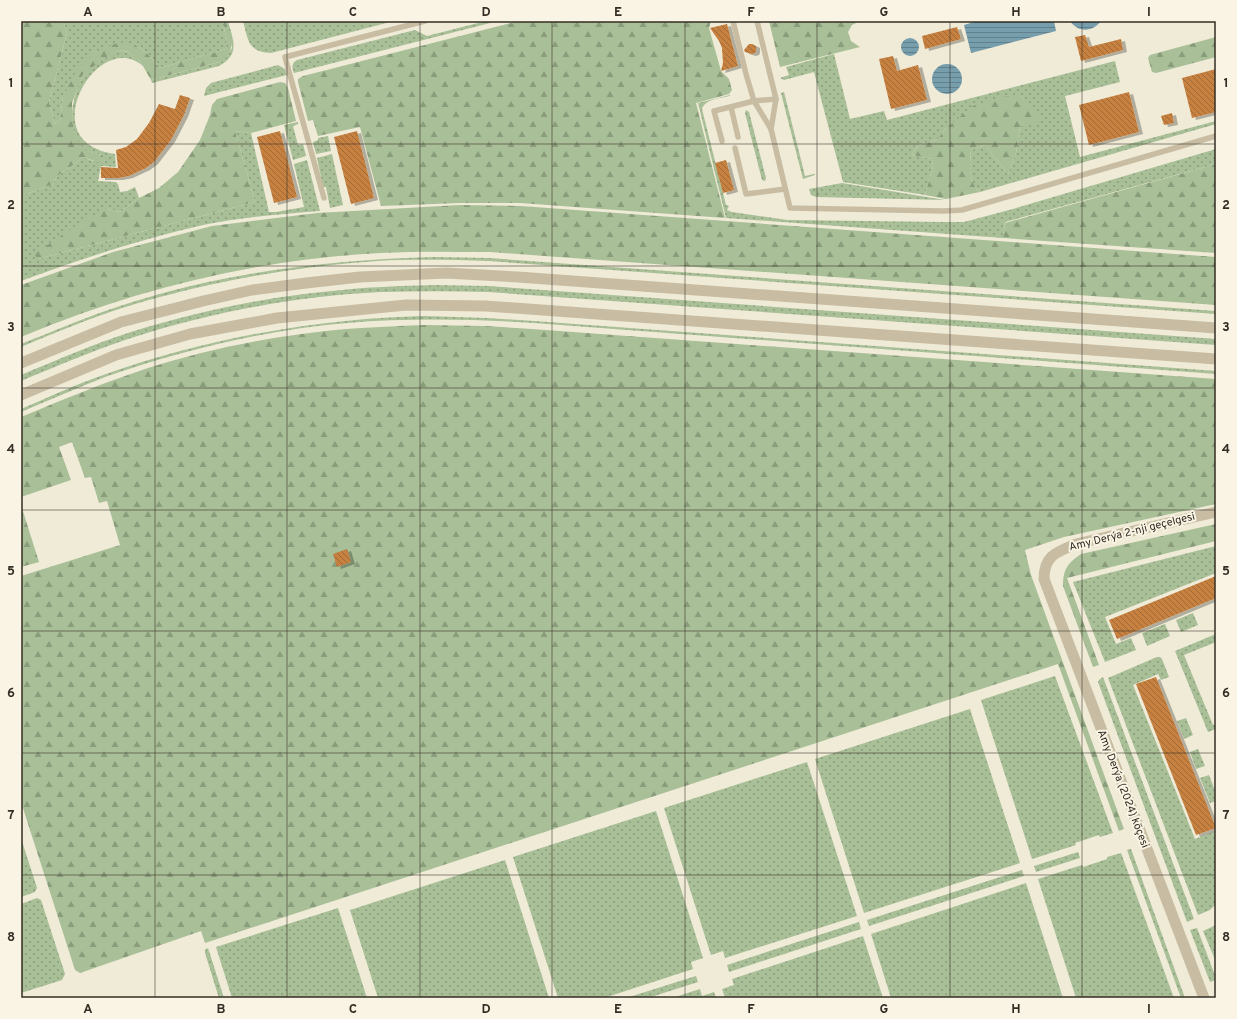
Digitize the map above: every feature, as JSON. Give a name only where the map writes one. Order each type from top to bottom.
[{"type":"street","points":[[21,363],[121,322],[203,300],[252,290],[306,282],[360,277],[446,273],[1216,328]]},
{"type":"street","points":[[21,395],[116,355],[190,334],[277,318],[406,305],[486,306],[1216,359]]},
{"type":"street","name":"Amy Derýa 2-nji geçelgesi","points":[[1044,579],[1044,569],[1048,560],[1056,552],[1076,544],[1216,512]]},
{"type":"street","name":"Amy Derýa (2024) köçesi","points":[[1044,579],[1204,998]]},
{"type":"lane","points":[[324,198],[285,57],[425,21]]},
{"type":"lane","points":[[733,21],[754,101],[771,129],[790,208],[943,211],[962,210],[1216,136]]},
{"type":"lane","points":[[757,21],[776,99],[771,129]]},
{"type":"lane","points":[[722,141],[715,110],[754,101],[776,99]]},
{"type":"lane","points":[[731,107],[738,137]]},
{"type":"lane","points":[[735,148],[746,194],[785,189]]},
{"type":"green space","points":[[21,21],[63,21],[67,33],[49,102],[55,124],[60,119],[63,96],[77,70],[95,52],[120,42],[135,45],[146,52],[160,68],[226,49],[227,40],[222,21],[226,21],[231,47],[223,61],[151,80],[140,61],[126,51],[118,50],[100,61],[83,75],[77,89],[72,103],[73,125],[76,138],[82,147],[91,152],[102,155],[105,160],[100,163],[83,157],[57,176],[53,184],[21,196]]},
{"type":"green space","points":[[63,21],[222,21],[227,40],[226,49],[160,68],[146,52],[135,45],[95,52],[63,96],[60,119],[55,124],[49,102],[67,33]]},
{"type":"green space","points":[[226,21],[228,21],[234,46],[230,57],[226,61],[219,66],[152,83],[151,80],[223,61],[232,48]]},
{"type":"green space","points":[[243,21],[394,21],[271,53],[258,50],[250,44]]},
{"type":"green space","points":[[486,21],[498,21],[294,73],[292,66],[297,60],[415,30],[427,36]]},
{"type":"green space","points":[[519,21],[711,21],[709,28],[721,71],[729,79],[732,90],[729,94],[696,103],[725,218],[520,203],[460,203],[381,206],[360,127],[318,136],[313,120],[308,121],[298,82],[298,79],[303,76]]},
{"type":"green space","points":[[769,21],[860,21],[852,25],[848,32],[851,41],[860,47],[780,67]]},
{"type":"green space","points":[[1216,37],[1216,57],[1156,73],[1152,72],[1148,58],[1150,55]]},
{"type":"green space","points":[[118,50],[133,55],[139,59],[143,66],[127,58],[110,61],[95,70],[84,85],[76,103],[75,121],[81,137],[97,149],[115,154],[116,167],[101,166],[98,181],[116,182],[120,192],[127,191],[135,187],[139,198],[120,212],[107,209],[38,259],[255,202],[235,131],[251,133],[269,212],[304,207],[294,164],[307,160],[320,211],[247,218],[203,225],[111,250],[21,281],[21,196],[53,184],[57,176],[83,157],[93,161],[102,155],[86,150],[77,140],[72,122],[72,112],[76,92],[83,76],[99,61]]},
{"type":"green space","points":[[834,54],[850,119],[884,111],[887,120],[1115,61],[1120,82],[1065,96],[1080,157],[1216,121],[1216,124],[980,192],[973,184],[970,167],[971,150],[985,145],[1008,174],[1016,153],[1020,127],[1028,103],[1021,96],[955,122],[945,129],[937,140],[919,145],[912,155],[932,159],[933,166],[925,195],[843,182],[814,72],[784,80],[780,78],[789,75],[786,67]]},
{"type":"green space","points":[[278,65],[285,69],[287,75],[204,96],[206,88],[211,83]]},
{"type":"green space","points":[[280,82],[285,83],[288,88],[296,121],[251,133],[235,131],[255,202],[38,259],[34,254],[89,217],[107,209],[120,212],[139,198],[159,188],[178,172],[200,140],[210,115],[212,105],[217,99]]},
{"type":"green space","points":[[784,92],[805,176],[815,175],[803,179],[781,93]]},
{"type":"green space","points":[[1021,96],[1036,109],[1044,120],[1020,127],[1016,153],[1008,174],[985,145],[971,150],[970,167],[973,184],[980,192],[946,199],[925,195],[933,166],[932,159],[912,155],[919,145],[937,140],[945,129],[973,106],[1000,97]]},
{"type":"green space","points":[[718,98],[706,103],[702,109],[726,205],[729,206],[727,210],[787,220],[964,222],[1216,149],[1216,164],[1005,222],[1003,238],[726,218],[698,103]]},
{"type":"green space","points":[[746,110],[749,112],[766,178],[765,181],[762,180],[745,113]]},
{"type":"green space","points":[[298,122],[298,124],[293,126],[298,145],[303,144],[306,156],[293,160],[284,125]]},
{"type":"green space","points":[[328,136],[331,151],[316,154],[313,142],[318,140],[318,138]]},
{"type":"green space","points":[[332,154],[343,205],[330,208],[326,187],[323,187],[317,158]]},
{"type":"green space","points":[[1216,164],[1216,253],[1003,238],[1005,223]]},
{"type":"green space","points":[[842,183],[945,200],[816,197],[811,195],[809,189]]},
{"type":"green space","points":[[460,205],[521,206],[1216,257],[1216,305],[490,252],[409,252],[335,256],[289,262],[198,279],[108,304],[21,337],[21,285],[113,252],[212,226],[317,213]]},
{"type":"green space","points":[[435,257],[489,258],[1216,311],[1216,314],[489,261],[391,260],[313,267],[216,283],[109,312],[21,347],[21,344],[107,310],[158,294],[197,284],[236,276],[315,265],[355,261]]},
{"type":"green space","points":[[435,285],[488,286],[1216,339],[1216,345],[488,292],[381,292],[286,301],[192,320],[131,338],[76,358],[21,381],[21,375],[75,352],[131,332],[230,306],[281,297],[345,290]]},
{"type":"green space","points":[[424,316],[534,321],[1216,371],[1216,374],[534,323],[464,320],[394,320],[316,326],[224,342],[164,358],[105,377],[21,412],[21,409],[95,378],[135,364],[194,347],[254,334],[315,324],[366,319]]},
{"type":"green space","points":[[425,325],[486,326],[532,329],[1216,379],[1216,504],[1064,537],[1025,550],[1031,575],[1124,829],[1119,831],[1058,664],[205,943],[201,931],[80,973],[75,970],[21,802],[21,576],[120,545],[107,501],[99,503],[91,477],[85,478],[72,442],[59,447],[71,480],[21,497],[21,417],[129,374],[170,361],[245,343],[346,329]]},
{"type":"green space","points":[[21,505],[39,562],[21,567]]},
{"type":"green space","points":[[1216,524],[1216,541],[1067,578],[1099,665],[1093,667],[1063,586],[1065,571],[1073,560],[1081,554]]},
{"type":"green space","points":[[1216,546],[1216,573],[1105,617],[1116,644],[1131,638],[1136,650],[1105,662],[1073,582]]},
{"type":"green space","points":[[1193,613],[1198,625],[1181,632],[1176,620]]},
{"type":"green space","points":[[1165,624],[1170,636],[1147,646],[1142,633]]},
{"type":"green space","points":[[1216,634],[1216,642],[1184,655],[1213,725],[1216,724],[1216,729],[1208,732],[1175,651]]},
{"type":"green space","points":[[1157,657],[1162,659],[1169,677],[1161,680],[1158,674],[1133,685],[1195,839],[1216,831],[1216,904],[1210,910],[1198,915],[1108,678]]},
{"type":"green space","points":[[1055,676],[1113,833],[1100,837],[1099,835],[1075,843],[1076,845],[1032,859],[981,700]]},
{"type":"green space","points":[[1103,677],[1194,919],[1187,922],[1098,682]]},
{"type":"green space","points":[[970,709],[1020,863],[864,913],[815,759]]},
{"type":"green space","points":[[1186,718],[1193,735],[1184,739],[1177,721]]},
{"type":"green space","points":[[1198,749],[1205,766],[1196,769],[1190,752]]},
{"type":"green space","points":[[807,762],[857,916],[725,958],[723,951],[711,955],[664,808]]},
{"type":"green space","points":[[1209,775],[1216,793],[1216,801],[1210,803],[1200,778]]},
{"type":"green space","points":[[656,811],[703,958],[691,962],[693,969],[604,998],[558,998],[513,857]]},
{"type":"green space","points":[[21,838],[37,888],[35,892],[21,897]]},
{"type":"green space","points":[[1131,849],[1185,998],[1181,998],[1127,850]]},
{"type":"green space","points":[[1078,852],[1080,858],[1036,872],[1034,866]]},
{"type":"green space","points":[[1121,853],[1174,998],[1076,998],[1038,879],[1082,865],[1083,867]]},
{"type":"green space","points":[[505,860],[549,998],[378,998],[350,910]]},
{"type":"green space","points":[[1022,870],[1024,876],[869,926],[867,920]]},
{"type":"green space","points":[[1026,883],[1063,998],[891,998],[871,934]]},
{"type":"green space","points":[[37,898],[41,900],[65,974],[62,980],[21,993],[21,904]]},
{"type":"green space","points":[[338,908],[367,998],[232,998],[216,947]]},
{"type":"green space","points":[[859,922],[861,929],[729,972],[727,965]]},
{"type":"green space","points":[[1216,925],[1216,962],[1203,931]]},
{"type":"green space","points":[[1197,928],[1216,978],[1216,980],[1210,982],[1190,930]]},
{"type":"green space","points":[[863,936],[883,998],[725,998],[722,989],[734,985],[732,979]]},
{"type":"green space","points":[[208,948],[224,998],[219,998],[205,953],[205,950]]},
{"type":"green space","points":[[696,976],[698,982],[648,998],[626,998]]},
{"type":"green space","points":[[700,989],[702,996],[714,992],[716,998],[672,998]]},
{"type":"water","points":[[977,21],[1054,21],[1056,31],[971,53],[964,25]]},
{"type":"water","points":[[1070,21],[1101,21],[1098,25],[1086,30],[1077,28]]},
{"type":"water","points":[[906,38],[914,38],[919,43],[917,54],[914,56],[906,56],[901,51],[901,43]]},
{"type":"water","points":[[947,64],[958,68],[962,79],[958,90],[947,94],[936,90],[932,79],[936,68]]},
{"type":"building","points":[[727,24],[738,66],[721,71],[723,63],[722,48],[710,28]]},
{"type":"building","points":[[957,27],[961,39],[925,49],[922,36]]},
{"type":"building","points":[[1085,35],[1089,47],[1121,39],[1123,50],[1081,61],[1075,37]]},
{"type":"building","points":[[749,44],[756,46],[755,53],[752,54],[745,52],[744,50]]},
{"type":"building","points":[[893,56],[897,71],[918,65],[927,100],[891,109],[879,59]]},
{"type":"building","points":[[1216,69],[1216,112],[1192,118],[1182,78]]},
{"type":"building","points":[[1129,92],[1139,132],[1089,145],[1079,105]]},
{"type":"building","points":[[180,95],[190,98],[184,115],[171,140],[154,162],[146,168],[129,176],[119,178],[101,178],[101,167],[118,168],[116,150],[126,147],[137,139],[149,123],[159,104],[175,109]]},
{"type":"building","points":[[1172,113],[1174,123],[1164,125],[1161,116]]},
{"type":"building","points":[[280,131],[297,197],[274,203],[257,137]]},
{"type":"building","points":[[357,131],[374,198],[351,204],[334,137]]},
{"type":"building","points":[[726,160],[734,190],[723,193],[715,163]]},
{"type":"building","points":[[347,549],[351,562],[337,567],[333,554]]},
{"type":"building","points":[[1216,576],[1216,598],[1117,639],[1109,620]]},
{"type":"building","points":[[1156,677],[1216,828],[1196,835],[1136,684]]}]
